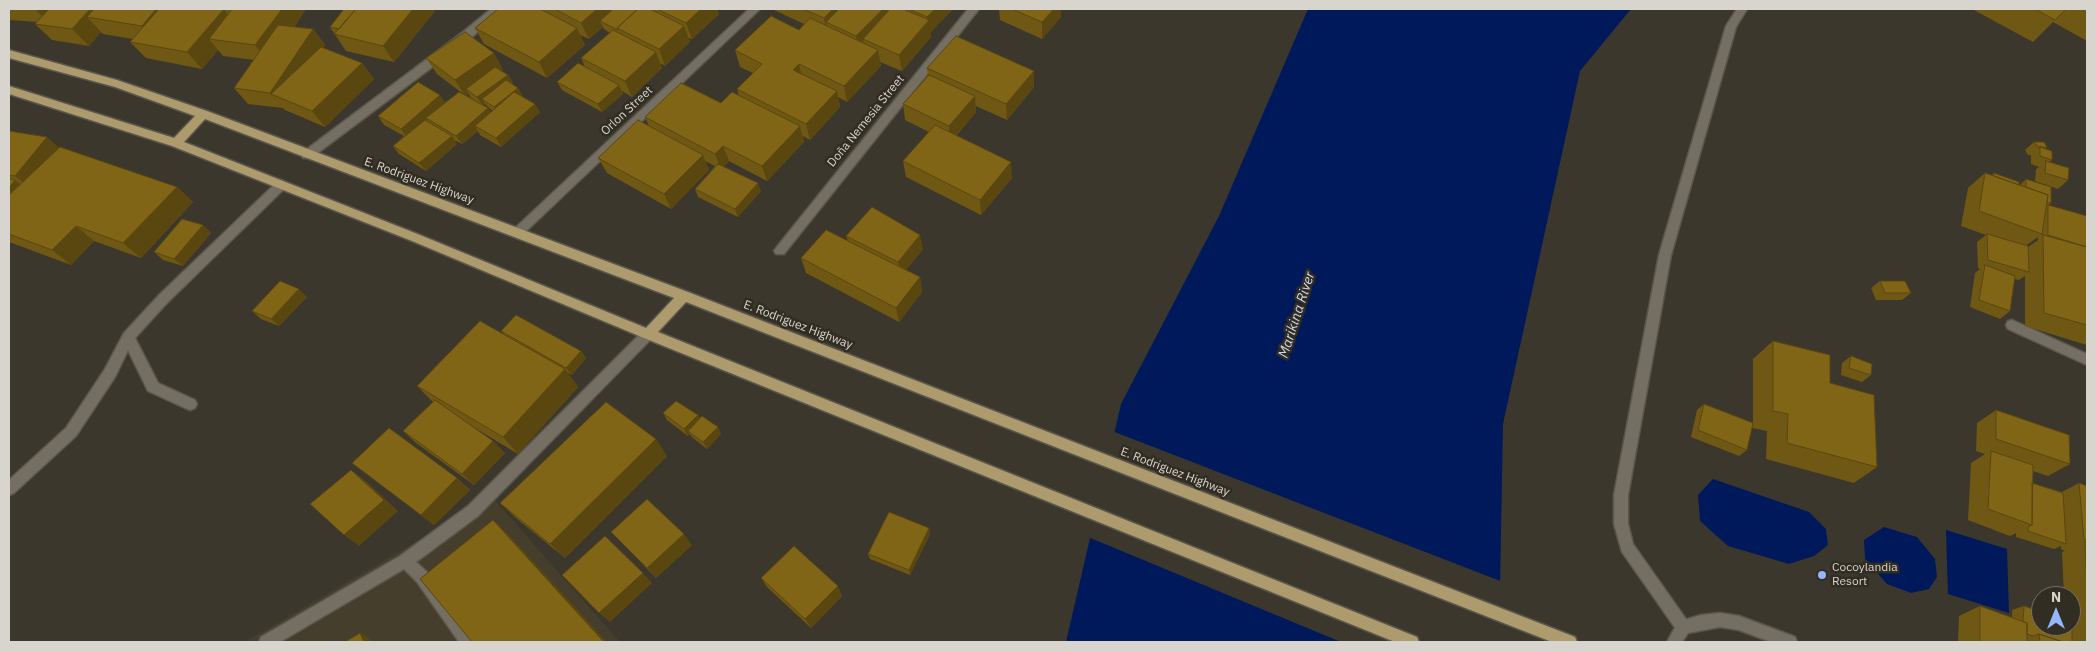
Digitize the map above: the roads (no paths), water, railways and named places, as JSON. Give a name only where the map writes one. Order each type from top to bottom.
[{"type":"main road","name":"E. Rodriguez Highway","points":[[9,54],[117,84],[203,114],[307,155],[684,296],[1570,642]]},
{"type":"main road","points":[[9,90],[176,144],[416,238],[695,354],[1412,642]]},
{"type":"main road","points":[[176,144],[203,114]]},
{"type":"main road","points":[[648,334],[684,296]]},
{"type":"street","points":[[307,155],[498,9]]},
{"type":"street","name":"Orlon Street","points":[[517,233],[755,9]]},
{"type":"street","name":"Doña Nemesia Street","points":[[780,251],[974,9]]},
{"type":"street","points":[[1683,628],[1627,547],[1621,524],[1622,496],[1665,256],[1731,26],[1742,9]]},
{"type":"street","points":[[9,489],[71,432],[110,373],[128,337],[163,299],[281,185]]},
{"type":"street","points":[[2012,325],[2087,360]]},
{"type":"street","points":[[266,642],[405,561],[473,511],[648,334]]},
{"type":"street","points":[[128,337],[153,386],[190,404]]},
{"type":"street","points":[[405,561],[422,577],[468,642]]},
{"type":"street","points":[[1674,642],[1683,628],[1701,622],[1720,620],[1740,623],[1790,642]]},
{"type":"water","name":"Marikina River","points":[[1308,9],[1631,9],[1580,71],[1503,424],[1499,642],[1066,642],[1121,404],[1219,216]]},
{"type":"water","points":[[1713,479],[1809,512],[1826,529],[1828,545],[1814,556],[1789,564],[1728,546],[1700,521],[1698,495]]},
{"type":"water","points":[[1884,527],[1917,537],[1935,559],[1937,577],[1929,589],[1911,593],[1887,584],[1865,559],[1864,540]]},
{"type":"water","points":[[1946,530],[2007,549],[2009,613],[1948,594]]},
{"type":"place","name":"Cocoylandia Resort","points":[[1822,575]]}]
